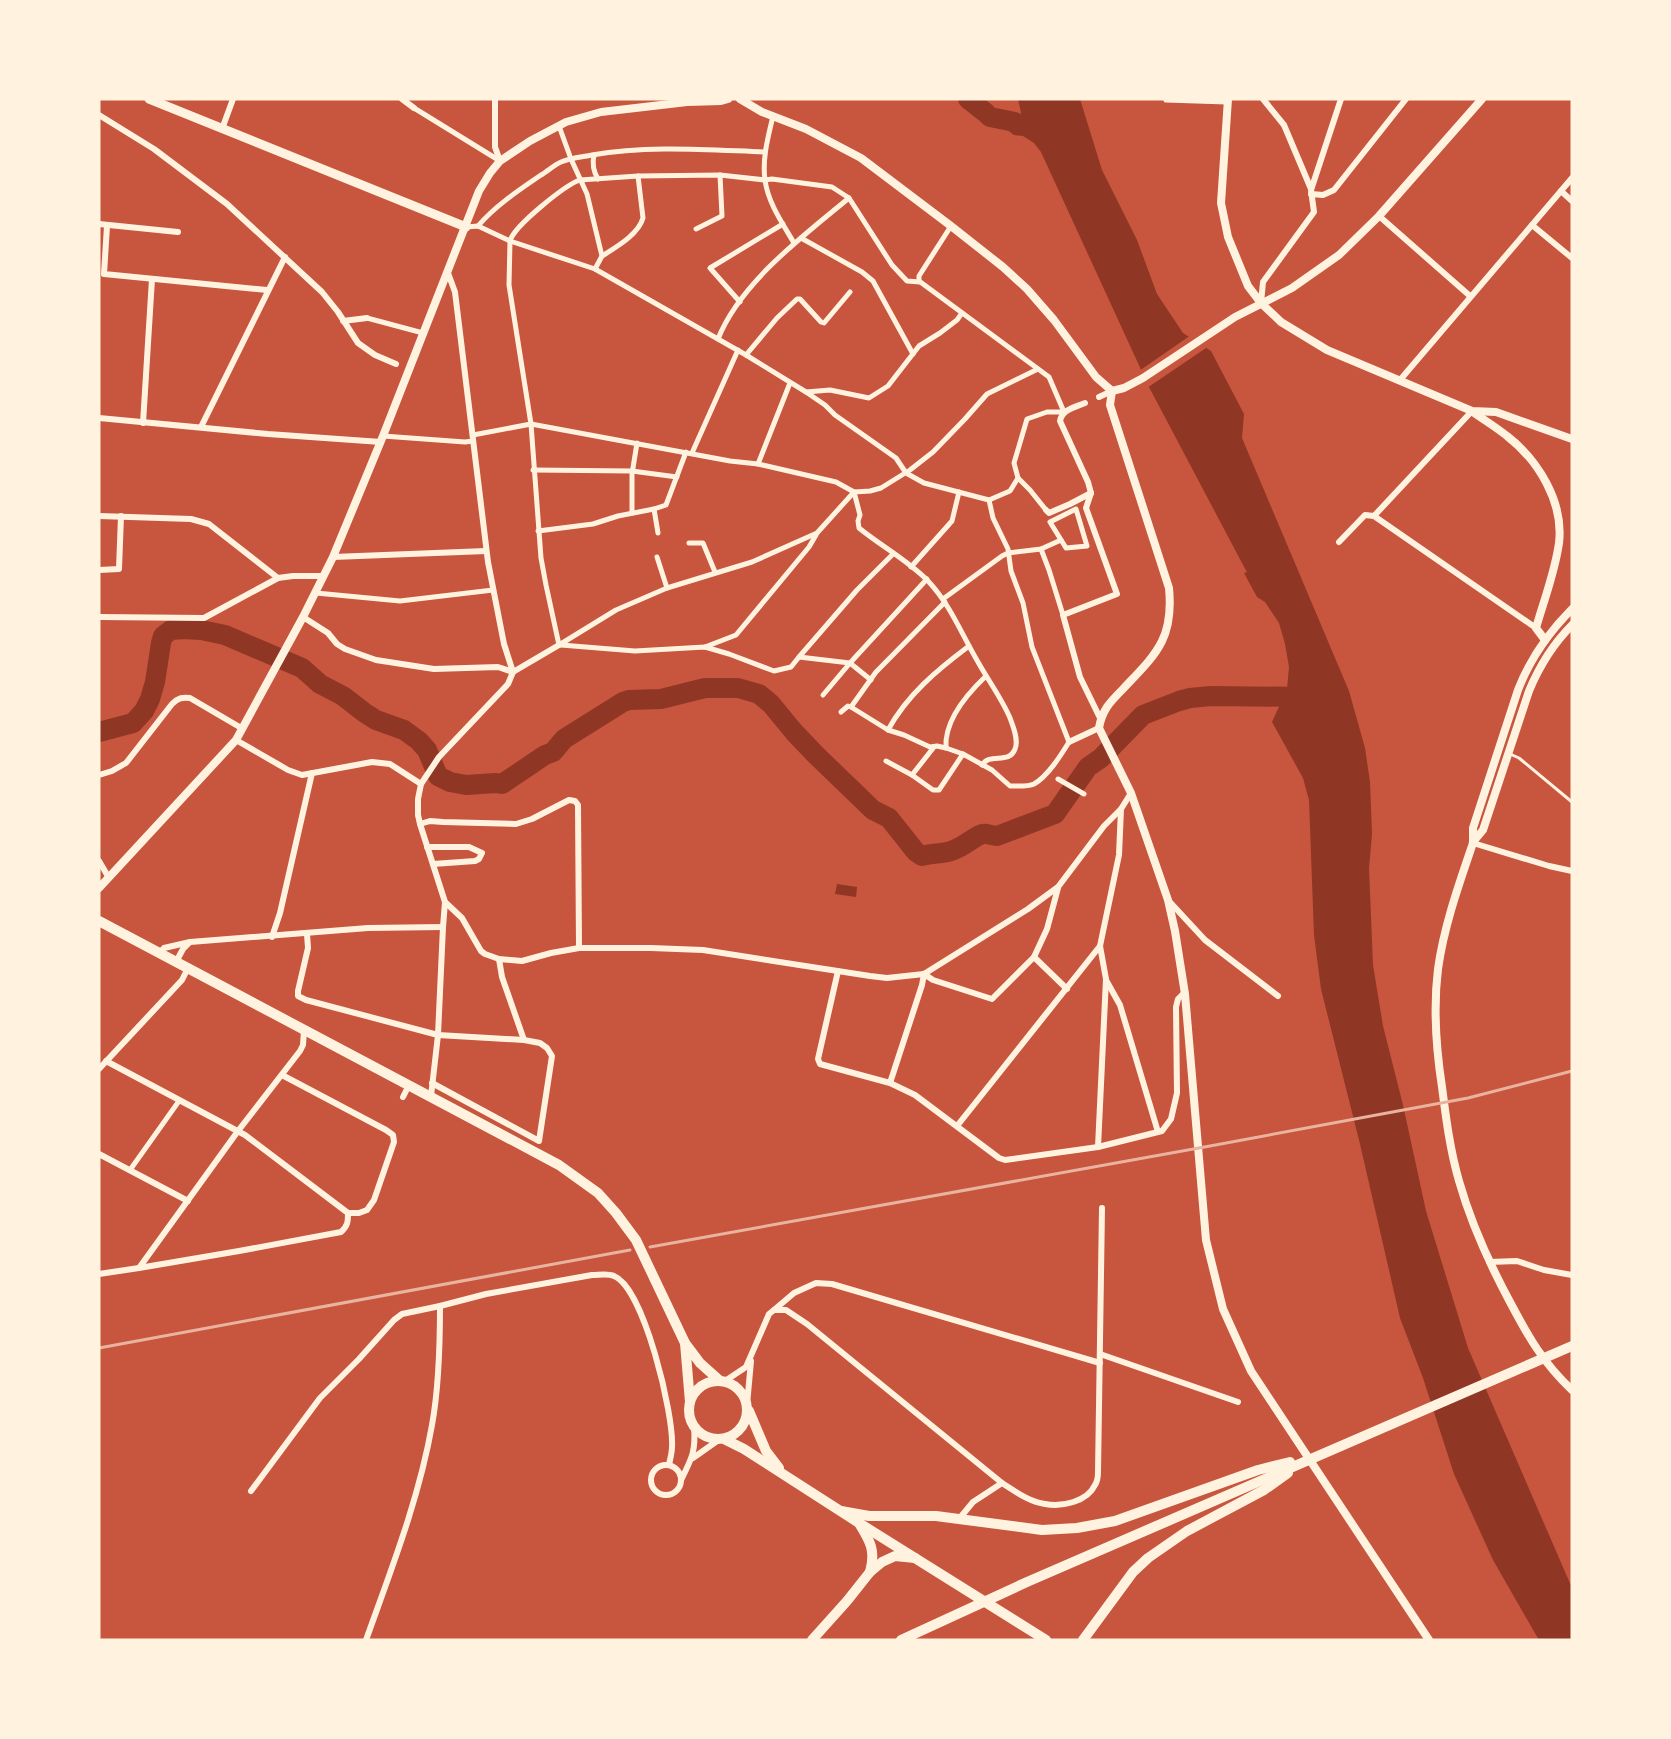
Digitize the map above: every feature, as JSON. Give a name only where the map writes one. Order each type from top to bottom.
[{"type":"main road","points":[[149,99],[466,227]]},
{"type":"main road","points":[[99,921],[559,1164],[598,1193],[616,1213],[636,1240],[685,1343],[700,1363],[722,1381]]},
{"type":"main road","points":[[99,930],[113,930]]},
{"type":"main road","points":[[685,1343],[690,1419],[694,1427],[706,1437],[722,1439],[744,1449],[1046,1640]]},
{"type":"main road","points":[[901,1640],[1027,1582],[1570,1347]]},
{"type":"main road","points":[[690,1403],[700,1387],[709,1382],[722,1381],[733,1384],[745,1397],[766,1451],[787,1477]]},
{"type":"main road","points":[[722,1439],[732,1436],[744,1425],[748,1407]]},
{"type":"main road","points":[[841,1511],[869,1516],[936,1516],[1042,1530],[1077,1528],[1115,1521],[1258,1470],[1322,1454]]},
{"type":"main road","points":[[1083,1640],[1133,1572],[1148,1558],[1187,1531],[1264,1490],[1308,1459]]},
{"type":"main road","points":[[859,1523],[872,1545],[873,1562],[870,1572]]},
{"type":"main road","points":[[812,1640],[870,1572],[882,1562],[895,1556],[915,1558]]},
{"type":"main road","points":[[1092,1640],[1098,1621]]},
{"type":"street","points":[[222,129],[233,99]]},
{"type":"street","points":[[402,99],[500,161]]},
{"type":"street","points":[[495,99],[495,147],[500,161]]},
{"type":"street","points":[[99,888],[236,740],[243,729],[333,557],[480,191],[490,173],[500,161],[530,141],[559,126],[600,112],[728,99]]},
{"type":"street","points":[[740,99],[773,116],[806,129],[861,158],[951,226],[1027,289],[1054,320],[1096,377],[1113,391]]},
{"type":"street","points":[[1261,303],[1263,282],[1314,212],[1311,192],[1284,125],[1263,99]]},
{"type":"street","points":[[1311,192],[1341,99]]},
{"type":"street","points":[[1311,192],[1323,195],[1335,190],[1406,99]]},
{"type":"street","points":[[1099,397],[1143,378],[1235,317],[1292,288],[1339,255],[1379,216],[1482,99]]},
{"type":"street","points":[[1166,100],[1227,100],[1221,203],[1228,237],[1248,286],[1261,303],[1281,322],[1328,350],[1472,411],[1508,437],[1530,458],[1547,485],[1558,514],[1559,542],[1536,628]]},
{"type":"street","points":[[99,116],[154,149],[227,204],[322,292],[358,343],[375,356],[396,364]]},
{"type":"street","points":[[773,116],[765,152],[765,180],[770,200],[794,243]]},
{"type":"street","points":[[559,126],[587,194],[602,256]]},
{"type":"street","points":[[478,226],[487,216],[528,184],[560,163],[571,159],[632,151],[688,149],[765,152]]},
{"type":"street","points":[[594,155],[592,163],[598,179]]},
{"type":"street","points":[[696,229],[722,216],[720,175]]},
{"type":"street","points":[[560,645],[546,585],[538,531],[531,424],[509,285],[510,241],[511,235],[534,213],[571,183],[580,180],[638,176],[720,175],[832,187],[849,198],[892,265],[907,281],[920,282],[1049,377],[1064,412]]},
{"type":"street","points":[[595,269],[602,256],[636,231],[641,224],[643,218],[638,176]]},
{"type":"street","points":[[1400,380],[1572,178]]},
{"type":"street","points":[[1561,191],[1572,201]]},
{"type":"street","points":[[718,339],[722,328],[762,274],[794,243],[849,198]]},
{"type":"street","points":[[1379,216],[1470,296]]},
{"type":"street","points":[[99,224],[178,232]]},
{"type":"street","points":[[740,302],[710,268],[783,224]]},
{"type":"street","points":[[1532,225],[1572,258]]},
{"type":"street","points":[[107,226],[104,274],[267,290]]},
{"type":"street","points":[[466,227],[478,226],[510,241],[595,269],[738,350],[806,392],[896,458],[906,473],[924,483],[989,500],[1010,491],[1018,478]]},
{"type":"street","points":[[920,282],[919,276],[951,226]]},
{"type":"street","points":[[801,238],[873,281],[913,354]]},
{"type":"street","points":[[201,427],[285,257]]},
{"type":"street","points":[[448,273],[455,292],[486,551],[504,644],[513,672]]},
{"type":"street","points":[[143,423],[152,279]]},
{"type":"street","points":[[746,355],[777,318],[797,299],[800,299],[821,322],[824,322],[850,292]]},
{"type":"street","points":[[806,392],[830,390],[868,398],[888,386],[919,346],[957,320],[962,313]]},
{"type":"street","points":[[344,321],[367,318],[423,333]]},
{"type":"street","points":[[693,453],[738,350]]},
{"type":"street","points":[[99,418],[268,434],[465,442],[531,424],[730,461],[758,464],[836,483],[854,492],[881,488],[906,473],[933,452],[987,394],[1038,369]]},
{"type":"street","points":[[758,464],[792,384]]},
{"type":"street","points":[[841,712],[848,706],[851,707],[888,730],[930,747],[946,748],[963,754],[992,770],[1010,786],[1034,784],[1055,765],[1069,742],[1099,723],[1104,710],[1161,647],[1167,634],[1171,608],[1169,588],[1110,405],[1113,391]]},
{"type":"street","points":[[1085,403],[1064,412],[1047,412],[1027,419],[1014,463],[1018,478],[1049,513],[1091,493]]},
{"type":"street","points":[[1374,516],[1472,411],[1496,412],[1572,439]]},
{"type":"street","points":[[1063,615],[1117,594],[1086,508],[1091,493],[1088,482],[1060,421],[1064,412]]},
{"type":"street","points":[[632,513],[632,471],[637,443]]},
{"type":"street","points":[[538,531],[593,524],[667,504],[686,452]]},
{"type":"street","points":[[533,470],[632,471],[677,477]]},
{"type":"street","points":[[560,645],[635,651],[705,647],[736,635],[809,547],[817,533],[854,492]]},
{"type":"street","points":[[854,492],[860,515],[859,528],[927,579],[944,600],[1009,715],[1016,740],[1015,749],[1009,756],[1002,759],[994,757],[985,760],[982,765]]},
{"type":"street","points":[[911,567],[952,521],[962,493]]},
{"type":"street","points":[[989,500],[993,518],[1008,549],[1011,571],[1030,627],[1032,647],[1069,742]]},
{"type":"street","points":[[654,509],[658,533]]},
{"type":"street","points":[[1076,509],[1088,546],[1066,548],[1061,540],[1050,522],[1076,509]]},
{"type":"street","points":[[1339,542],[1365,515],[1374,516],[1536,628],[1545,640]]},
{"type":"street","points":[[99,516],[201,520],[278,578]]},
{"type":"street","points":[[99,570],[119,569],[121,516]]},
{"type":"street","points":[[431,1096],[438,1035],[445,902],[417,815],[421,784],[439,757],[508,684],[513,672],[616,610],[668,588],[752,562],[817,533]]},
{"type":"street","points":[[851,707],[876,672],[944,600],[1008,553],[1041,549],[1061,540]]},
{"type":"street","points":[[689,543],[703,543],[715,572]]},
{"type":"street","points":[[1041,549],[1063,615],[1080,677],[1103,736],[1131,792],[1168,900],[1185,992],[1206,1240],[1223,1309],[1251,1371],[1429,1640]]},
{"type":"street","points":[[333,557],[486,551]]},
{"type":"street","points":[[705,647],[774,671],[791,667],[857,590],[894,554]]},
{"type":"street","points":[[657,557],[668,588]]},
{"type":"street","points":[[99,617],[204,618],[278,578],[323,576]]},
{"type":"street","points":[[824,694],[927,579]]},
{"type":"street","points":[[316,593],[400,601],[493,590]]},
{"type":"street","points":[[1572,609],[1545,640],[1525,673],[1475,822],[1473,843],[1443,943],[1437,981],[1436,1033],[1446,1120],[1458,1179],[1469,1214],[1489,1262],[1536,1350],[1572,1390]]},
{"type":"street","points":[[303,617],[328,633],[337,644],[345,649],[376,660],[434,669],[498,667],[513,672]]},
{"type":"street","points":[[1473,843],[1483,830],[1534,678],[1553,648],[1572,625]]},
{"type":"street","points":[[888,730],[911,696],[948,661],[969,646]]},
{"type":"street","points":[[800,657],[850,663],[871,680]]},
{"type":"street","points":[[946,748],[947,730],[958,709],[970,692],[986,676]]},
{"type":"street","points":[[99,776],[126,764],[172,704],[183,697],[190,698],[243,729]]},
{"type":"street","points":[[236,740],[288,770],[302,775],[372,762],[390,764],[421,784]]},
{"type":"street","points":[[912,775],[934,747]]},
{"type":"street","points":[[885,761],[912,775],[933,790],[939,790],[963,754]]},
{"type":"street","points":[[272,937],[280,913],[312,773]]},
{"type":"street","points":[[1058,779],[1084,794]]},
{"type":"street","points":[[445,902],[462,918],[481,951],[499,959],[522,961],[579,948],[651,948],[703,950],[887,978],[924,974],[1028,909],[1058,887],[1104,826],[1121,809],[1131,792]]},
{"type":"street","points":[[420,825],[430,821],[516,824],[532,819],[568,800],[574,801],[578,805],[579,948]]},
{"type":"street","points":[[1098,1147],[1106,979],[1100,946],[1119,855],[1121,809]]},
{"type":"street","points":[[1473,843],[1572,871]]},
{"type":"street","points":[[428,847],[469,848],[482,853],[479,860],[475,861],[433,864]]},
{"type":"street","points":[[99,861],[109,878]]},
{"type":"street","points":[[924,974],[933,980],[992,999],[1034,957],[1047,929],[1058,887]]},
{"type":"street","points":[[1168,900],[1205,940],[1278,996]]},
{"type":"street","points":[[159,953],[164,948],[190,942],[368,928],[443,927]]},
{"type":"street","points":[[307,934],[308,948],[298,991],[298,996],[306,1000],[438,1035],[540,1043],[552,1056],[539,1141],[432,1083]]},
{"type":"street","points":[[177,962],[190,942]]},
{"type":"street","points":[[957,1126],[1100,946]]},
{"type":"street","points":[[1034,957],[1067,989]]},
{"type":"street","points":[[499,959],[502,977],[524,1040]]},
{"type":"street","points":[[99,1069],[182,980],[188,968]]},
{"type":"street","points":[[838,971],[818,1059],[822,1065],[890,1083],[915,1095],[1002,1159],[1098,1147],[1164,1129],[1171,1120],[1175,1106],[1178,1069],[1176,1006],[1178,999],[1185,992]]},
{"type":"street","points":[[890,1083],[924,974]]},
{"type":"street","points":[[1106,979],[1120,1005],[1158,1132]]},
{"type":"street","points":[[139,1268],[238,1131],[300,1051],[303,1045],[304,1029]]},
{"type":"street","points":[[106,1061],[238,1131],[348,1213],[368,1210],[394,1142],[393,1135],[282,1075]]},
{"type":"street","points":[[403,1097],[409,1085]]},
{"type":"street","points":[[130,1170],[179,1101]]},
{"type":"street","points":[[99,1154],[188,1201]]},
{"type":"street","points":[[774,1310],[786,1310],[807,1324],[1002,1483],[1021,1495],[1045,1504],[1068,1504],[1085,1497],[1096,1485],[1098,1472],[1102,1208]]},
{"type":"street","points":[[99,1274],[341,1232],[348,1222],[348,1213]]},
{"type":"street","points":[[1489,1262],[1517,1261],[1544,1270],[1572,1275]]},
{"type":"street","points":[[250,1491],[320,1398],[402,1314],[486,1294],[591,1275],[614,1275],[626,1286],[642,1314],[663,1383],[672,1438],[672,1466]]},
{"type":"street","points":[[722,1381],[746,1367],[770,1314],[794,1293],[816,1283],[832,1284],[1100,1363]]},
{"type":"street","points":[[366,1640],[404,1533],[430,1434],[440,1344],[440,1306]]},
{"type":"street","points":[[1100,1354],[1238,1402]]},
{"type":"street","points":[[748,1407],[751,1357]]},
{"type":"street","points":[[689,1466],[680,1468],[664,1465],[655,1469],[651,1479],[653,1488],[661,1494],[670,1494],[678,1489],[681,1480],[689,1466],[692,1458],[695,1445],[694,1427]]},
{"type":"street","points":[[692,1458],[722,1439]]},
{"type":"street","points":[[672,1466],[678,1471],[681,1480]]},
{"type":"street","points":[[959,1519],[973,1502],[1002,1483]]},
{"type":"lane","points":[[1508,753],[1519,758],[1572,802]]},
{"type":"shaded area","points":[[1018,99],[1080,99],[1102,170],[1137,240],[1157,294],[1183,333],[1211,351],[1244,414],[1242,438],[1349,691],[1365,748],[1370,782],[1372,834],[1369,868],[1373,965],[1383,1026],[1426,1211],[1468,1348],[1572,1588],[1572,1640],[1539,1640],[1493,1560],[1454,1474],[1423,1378],[1400,1318],[1321,989],[1314,935],[1309,800],[1303,778],[1272,722],[1287,689],[1289,667],[1279,623],[1265,602],[1257,597],[1244,573],[1247,572],[1149,387],[1041,152],[1034,143],[1023,136],[1014,135],[990,117],[994,115],[1023,122]]},
{"type":"shaded area","points":[[837,884],[857,887],[856,897],[835,894]]},
{"type":"pier","points":[[1191,335],[1209,346],[1147,388],[1139,371]]},
{"type":"waterway","points":[[968,99],[990,117],[1015,122]]},
{"type":"waterway","points":[[99,732],[133,723],[144,711],[155,682],[163,636],[171,630],[183,629],[225,635],[302,668],[320,684],[343,696],[376,720],[404,730],[419,741],[427,750],[438,776],[450,782],[466,785],[502,784],[553,752],[564,739],[623,702],[661,699],[705,688],[738,688],[759,694],[771,704],[816,755],[873,810],[889,818],[916,852],[922,856],[951,851],[982,834],[997,836],[1055,814],[1088,767],[1101,758],[1143,715],[1190,698],[1211,696],[1308,697]]},
{"type":"railway","points":[[650,1247],[1468,1098],[1572,1071]]},
{"type":"railway","points":[[99,1348],[630,1250]]}]
